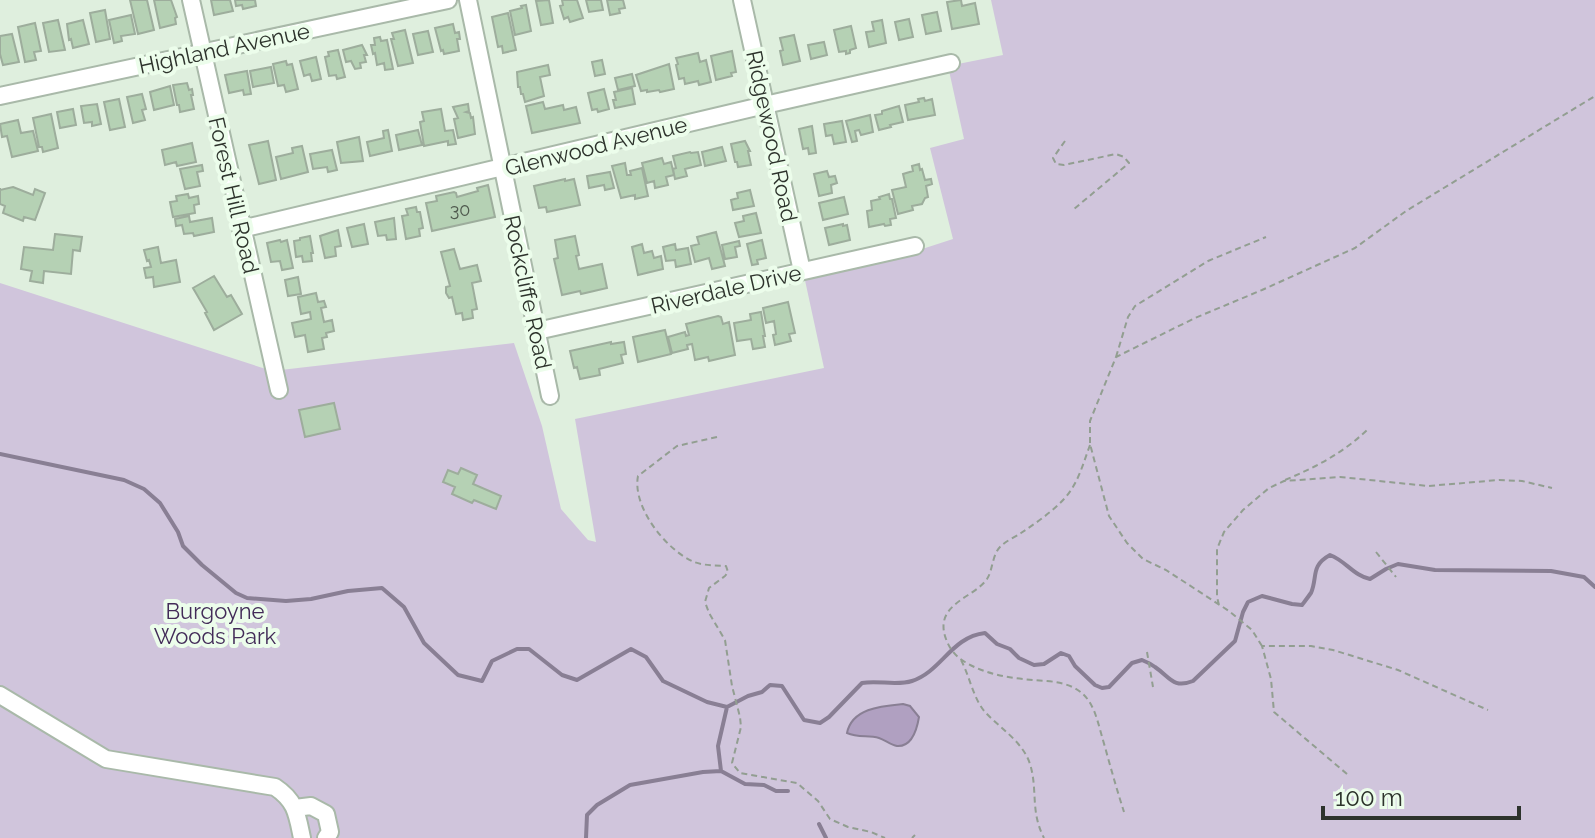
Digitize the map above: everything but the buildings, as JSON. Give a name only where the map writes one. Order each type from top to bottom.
[{"type":"street","name":"Forest Hill Road","points":[[191,0],[279,390]]},
{"type":"street","name":"Highland Avenue","points":[[0,96],[448,0]]},
{"type":"street","name":"Rockcliffe Road","points":[[468,0],[550,396]]},
{"type":"street","name":"Ridgewood Road","points":[[742,0],[802,271]]},
{"type":"street","name":"Glenwood Avenue","points":[[241,229],[951,63]]},
{"type":"street","name":"Riverdale Drive","points":[[537,331],[915,246]]},
{"type":"street","points":[[0,695],[106,759],[275,787],[287,795],[295,808],[302,838]]},
{"type":"street","points":[[295,808],[311,806],[326,814],[330,832],[326,838]]},
{"type":"path","points":[[1116,357],[1195,318],[1355,248],[1406,211],[1595,96]]},
{"type":"path","points":[[1065,141],[1053,158],[1056,164],[1116,154],[1129,163],[1074,209]]},
{"type":"path","points":[[1266,237],[1208,261],[1135,306],[1128,317],[1116,357],[1090,421],[1090,444],[1109,516],[1127,543],[1143,559],[1166,570],[1229,611],[1252,630],[1262,646],[1271,679],[1274,712],[1347,774]]},
{"type":"path","points":[[1220,606],[1217,597],[1217,549],[1243,510],[1269,488],[1315,468],[1367,430]]},
{"type":"path","points":[[717,437],[677,446],[638,476],[636,485],[639,501],[649,519],[674,550],[694,562],[726,566],[728,572],[709,588],[705,602],[725,640],[740,717],[741,727],[732,763],[740,773],[797,783],[818,801],[830,819],[885,838]]},
{"type":"path","points":[[1044,838],[1037,825],[1030,765],[1013,738],[983,710],[960,659],[944,635],[944,624],[948,612],[986,580],[998,548],[1034,525],[1066,497],[1078,479],[1090,444]]},
{"type":"path","points":[[1284,481],[1340,477],[1428,486],[1499,480],[1522,481],[1552,488]]},
{"type":"path","points":[[1376,552],[1396,577]]},
{"type":"path","points":[[1262,646],[1311,646],[1333,650],[1398,670],[1488,710]]},
{"type":"path","points":[[1147,652],[1153,687]]},
{"type":"path","points":[[960,659],[990,673],[1052,682],[1082,693],[1094,708],[1099,721],[1124,812]]},
{"type":"green space","name":"Burgoyne Woods Park","points":[[991,0],[1595,0],[1595,838],[0,838],[0,283],[272,371],[514,343],[542,426],[561,509],[588,540],[596,542],[575,419],[824,368],[803,271],[916,251],[953,239],[930,148],[964,139],[948,66],[1003,55]]},
{"type":"shaded area","points":[[910,706],[919,717],[915,732],[906,744],[897,746],[879,738],[847,733],[861,713],[877,707]]},
{"type":"waterway","points":[[0,454],[124,480],[144,489],[160,503],[183,546],[236,593],[247,598],[286,601],[382,588],[404,607],[424,643],[458,675],[482,681],[492,661],[517,649],[529,649],[562,675],[577,680],[631,649],[646,657],[663,681],[707,702],[727,707],[762,692],[770,685],[782,686],[804,720],[820,723],[862,683],[912,681],[931,670],[963,641],[985,633],[997,644],[1034,665],[1044,664],[1061,653],[1069,656],[1075,666],[1102,688],[1109,687],[1132,663],[1142,660],[1176,683],[1193,681],[1235,641],[1248,602],[1262,596],[1302,605],[1311,593],[1317,568],[1330,555],[1370,579],[1398,564],[1435,570],[1551,571],[1584,577],[1595,587]]},
{"type":"waterway","points":[[586,838],[587,815],[597,805],[630,785],[721,771],[718,746],[727,707]]},
{"type":"waterway","points":[[721,771],[745,784],[788,791]]},
{"type":"waterway","points":[[819,824],[826,838]]}]
